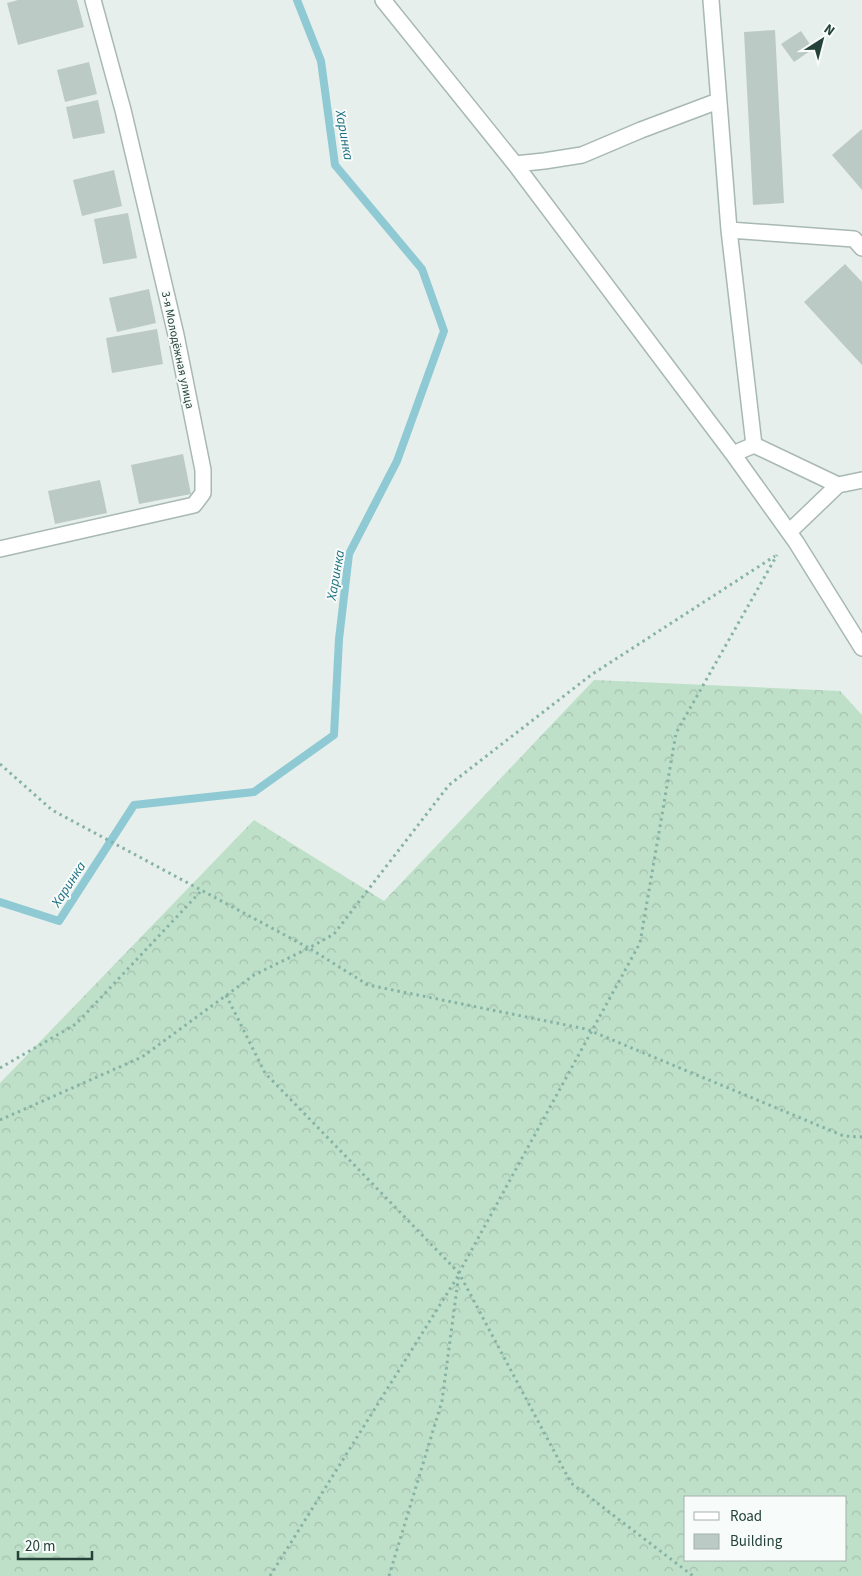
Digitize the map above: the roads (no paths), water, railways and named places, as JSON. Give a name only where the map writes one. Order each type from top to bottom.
[{"type":"street","name":"3-я Молодёжная улица","points":[[0,549],[194,505],[203,493],[203,470],[176,335],[123,110],[93,0]]},
{"type":"street","points":[[383,0],[515,164],[733,454],[793,537],[862,648]]},
{"type":"street","points":[[711,0],[729,230],[754,445]]},
{"type":"street","points":[[515,164],[582,155],[718,101]]},
{"type":"street","points":[[729,230],[859,240]]},
{"type":"street","points":[[733,454],[754,445],[838,485],[862,480]]},
{"type":"street","points":[[793,537],[838,485]]},
{"type":"waterway","name":"Харинка","points":[[0,902],[59,921],[134,805],[254,792],[334,735],[339,639],[349,554],[397,461],[444,331],[422,269],[335,165],[321,61],[297,0]]}]
